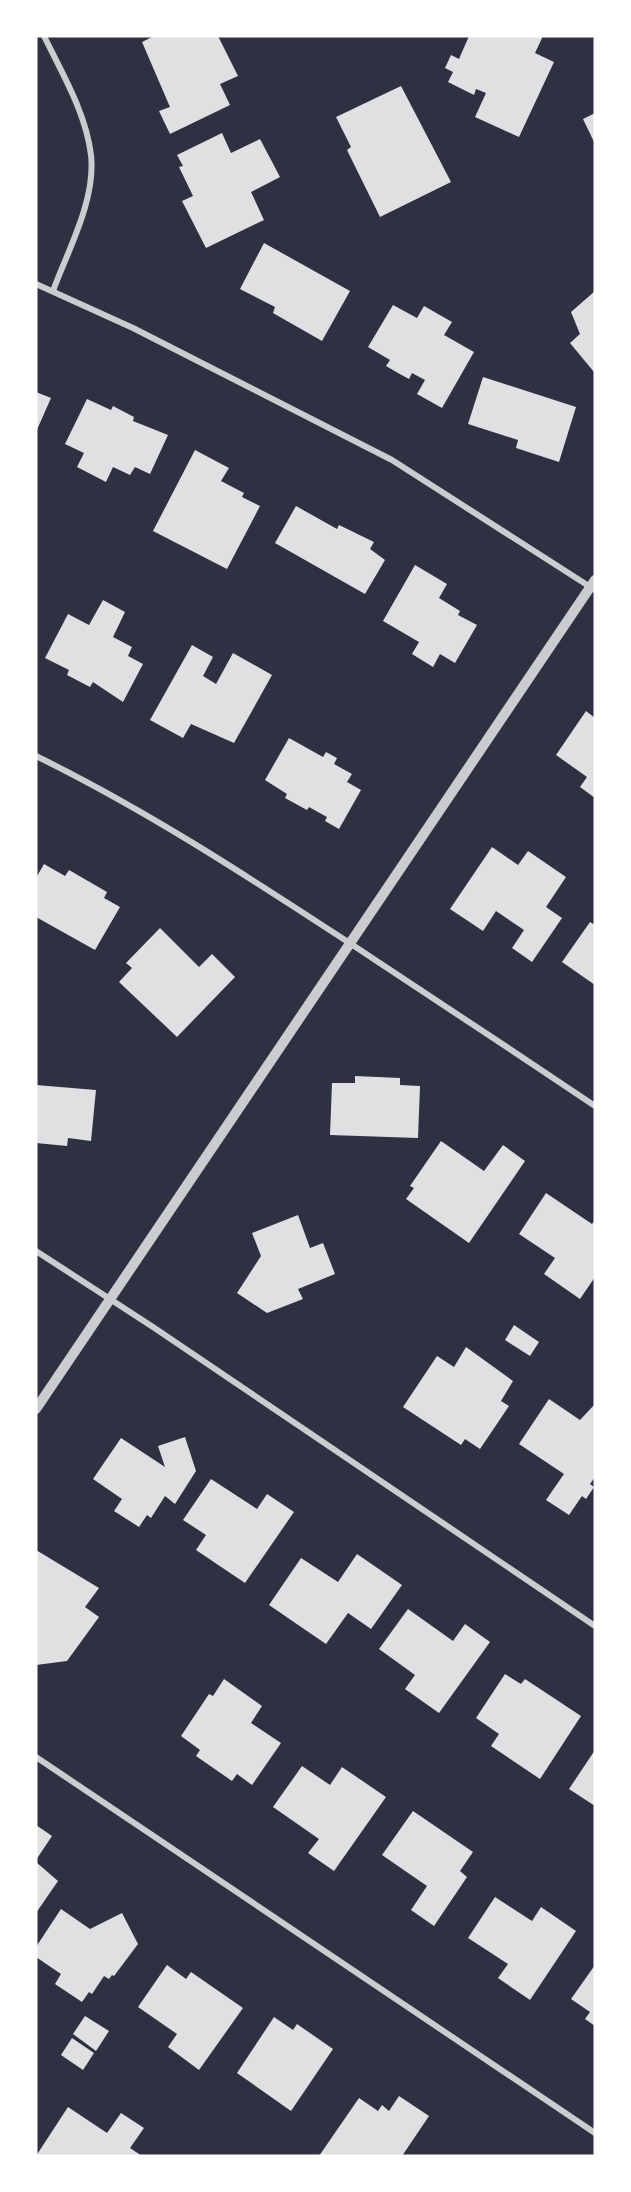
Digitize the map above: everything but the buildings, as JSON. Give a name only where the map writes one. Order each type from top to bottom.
[{"type":"street","points":[[44,36],[79,112],[91,155],[89,183],[84,206],[53,291]]},
{"type":"street","points":[[36,284],[392,460],[593,586],[36,1409]]},
{"type":"street","points":[[36,756],[128,804],[350,944],[595,1106]]},
{"type":"street","points":[[36,1251],[595,1626]]},
{"type":"street","points":[[36,1757],[595,2133]]}]
